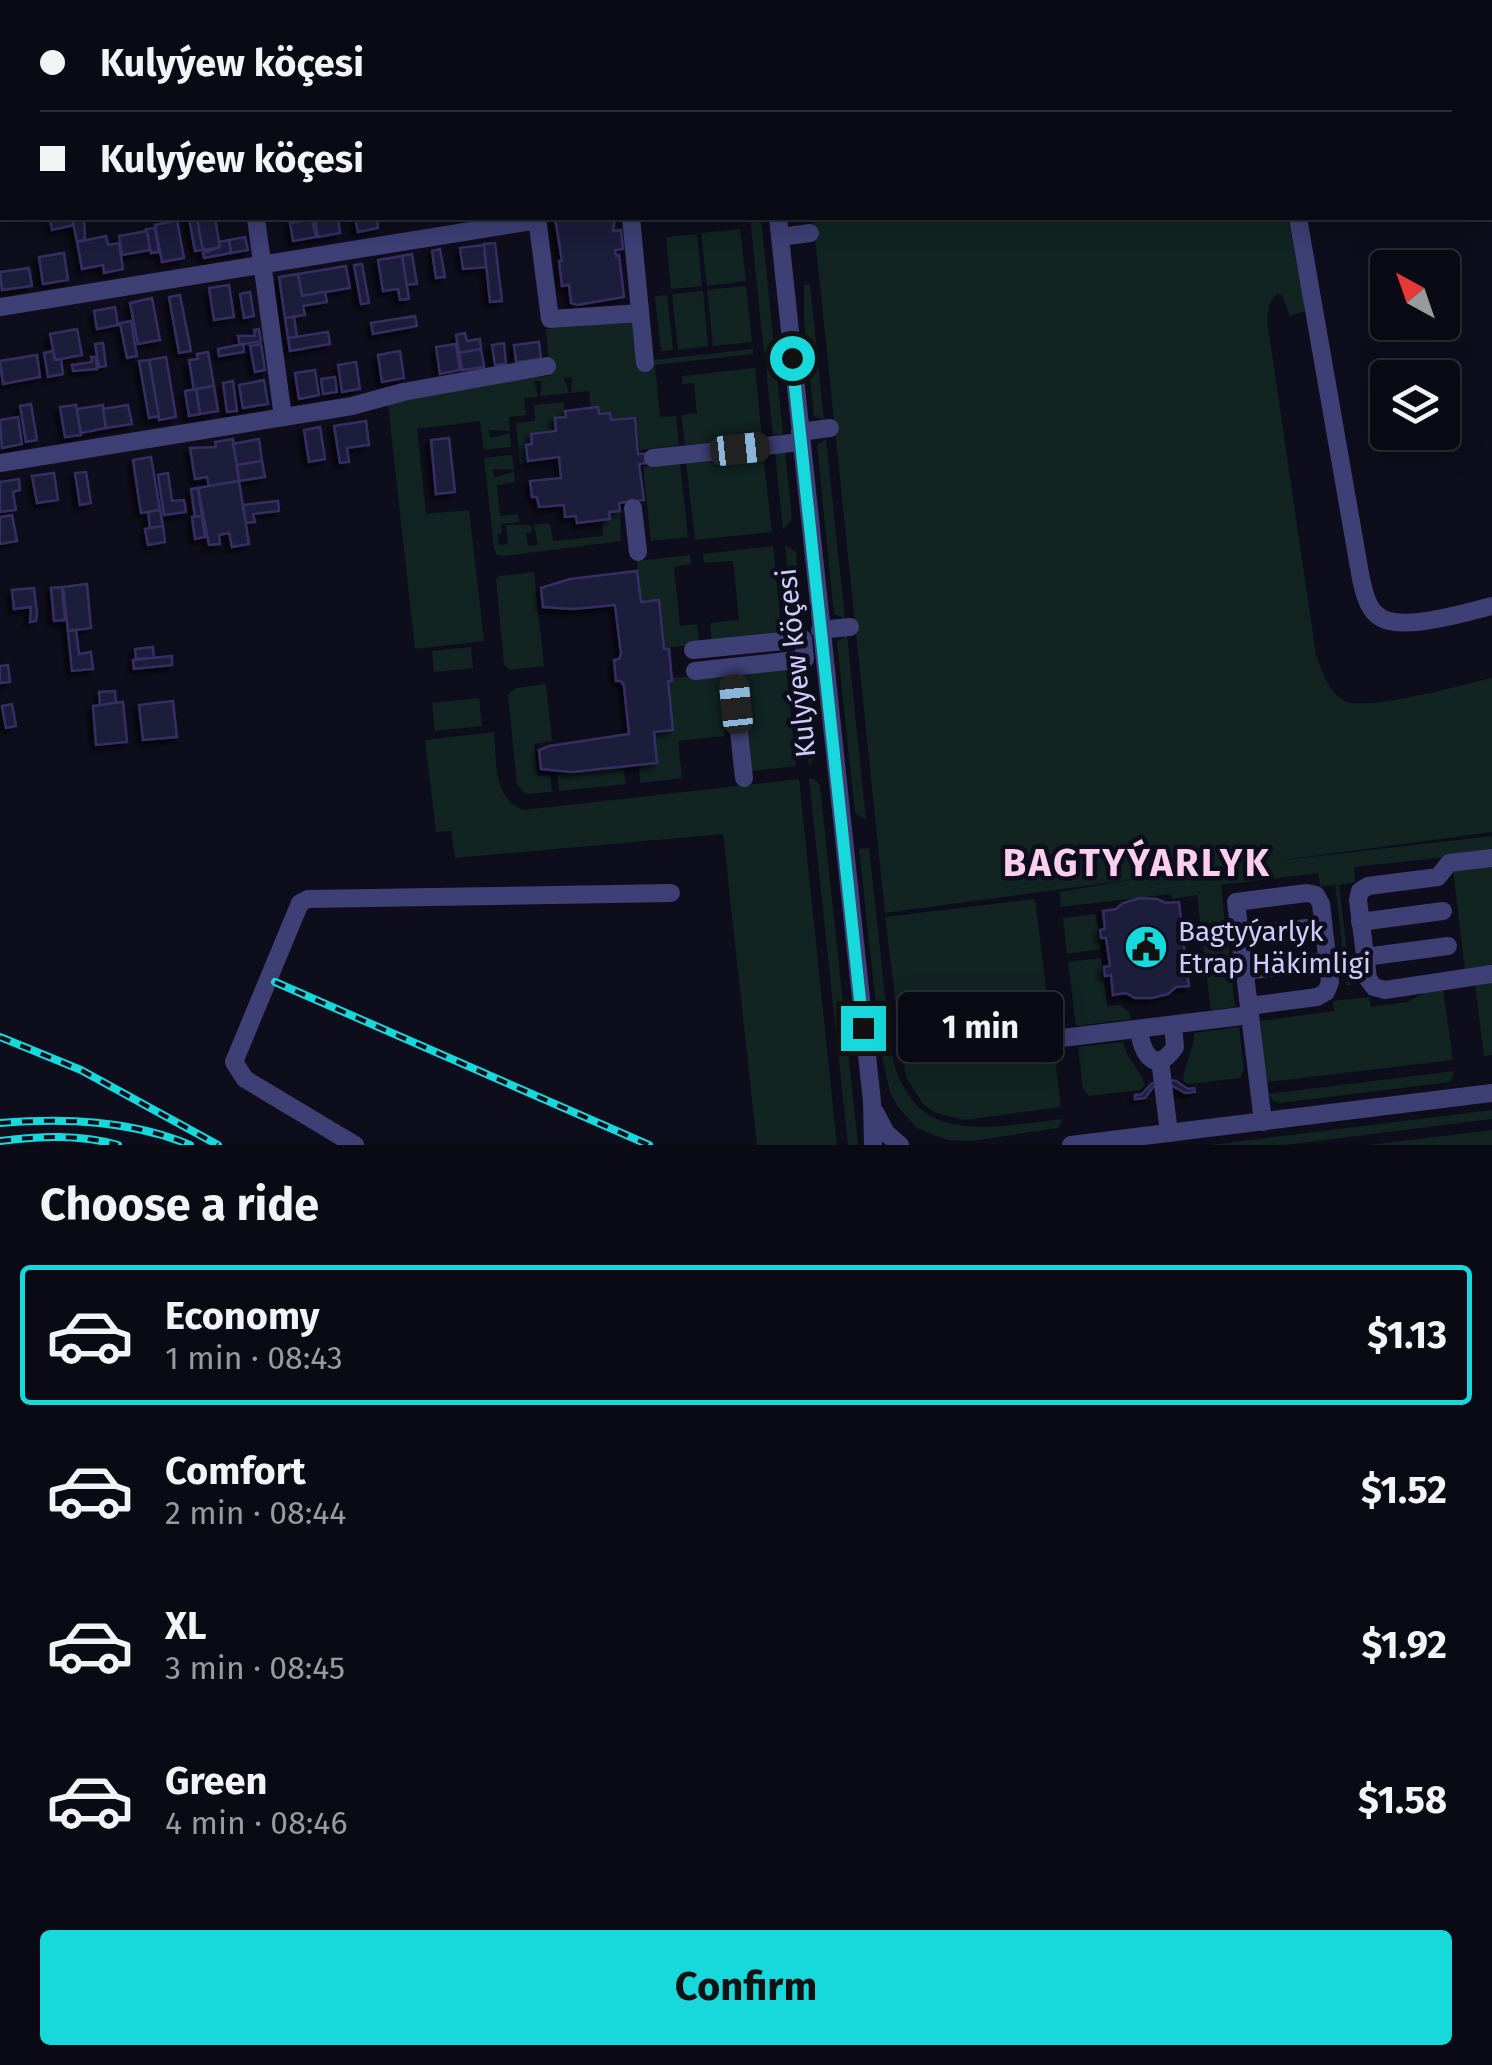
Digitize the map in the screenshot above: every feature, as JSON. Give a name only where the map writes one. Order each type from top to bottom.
[{"type":"street","points":[[256,220],[284,416]]},
{"type":"street","points":[[0,307],[532,220]]},
{"type":"street","points":[[538,220],[550,320],[640,313]]},
{"type":"street","points":[[630,220],[645,363]]},
{"type":"street","points":[[1298,220],[1370,607],[1377,616],[1403,623],[1492,606]]},
{"type":"street","points":[[779,227],[810,234]]},
{"type":"street","name":"Kulyýew köçesi","points":[[779,227],[815,642],[872,1102],[873,1145]]},
{"type":"street","points":[[0,463],[352,406],[403,392],[546,366]]},
{"type":"street","points":[[653,458],[800,437],[830,428]]},
{"type":"street","points":[[633,508],[638,552]]},
{"type":"street","points":[[695,671],[805,659],[815,642],[850,627]]},
{"type":"street","points":[[693,650],[803,639],[815,642]]},
{"type":"street","points":[[732,667],[744,778]]},
{"type":"street","points":[[1492,858],[1449,863],[1438,876],[1364,888],[1358,896],[1370,983],[1385,990],[1492,974]]},
{"type":"street","points":[[356,1145],[245,1079],[234,1062],[300,903],[308,899],[671,893]]},
{"type":"street","points":[[1062,1038],[1173,1025],[1249,1011],[1321,995],[1330,982],[1316,895],[1236,902],[1245,971],[1249,1011],[1263,1122]]},
{"type":"street","points":[[1360,922],[1443,911]]},
{"type":"street","points":[[1240,936],[1323,926]]},
{"type":"street","points":[[1365,957],[1448,946]]},
{"type":"street","points":[[1245,971],[1327,961]]},
{"type":"street","points":[[1139,1029],[1143,1051],[1160,1060],[1174,1048],[1173,1025]]},
{"type":"street","points":[[1160,1060],[1169,1133]]},
{"type":"street","points":[[1071,1145],[1492,1093]]},
{"type":"street","points":[[872,1102],[886,1133],[900,1145]]},
{"type":"green space","points":[[750,220],[761,220],[774,345],[764,353]]},
{"type":"green space","points":[[813,220],[1288,220],[1306,311],[1290,316],[1282,295],[1277,294],[1270,302],[1267,320],[1316,655],[1330,687],[1345,701],[1356,703],[1394,700],[1492,678],[1492,832],[1268,862],[1492,836],[1492,852],[1354,867],[1355,882],[1339,885],[1351,985],[1347,986],[1335,885],[1320,886],[1318,873],[1221,885],[1226,934],[1202,937],[1197,895],[1172,899],[1170,894],[1061,907],[1059,892],[1136,879],[885,913]]},
{"type":"green space","points":[[740,229],[746,281],[707,286],[701,233]]},
{"type":"green space","points":[[697,234],[702,286],[671,289],[666,237]]},
{"type":"green space","points":[[641,243],[654,360],[753,349],[753,354],[655,365],[660,417],[676,416],[679,445],[640,450],[636,417],[612,419],[611,412],[599,413],[598,407],[591,408],[589,391],[571,393],[572,377],[564,378],[569,393],[540,396],[542,381],[534,381],[538,397],[524,398],[526,415],[509,417],[510,431],[489,430],[490,438],[510,433],[511,447],[484,450],[480,421],[417,429],[426,514],[469,510],[484,641],[415,649],[388,404],[476,384],[550,376],[546,329],[635,320]]},
{"type":"green space","points":[[810,284],[824,420],[814,416],[804,322],[804,285]]},
{"type":"green space","points":[[746,286],[752,342],[713,346],[707,290]]},
{"type":"green space","points":[[703,291],[708,346],[678,350],[672,294]]},
{"type":"green space","points":[[667,295],[673,350],[661,351],[655,296]]},
{"type":"green space","points":[[766,367],[777,375],[783,434],[773,435]]},
{"type":"green space","points":[[755,368],[762,437],[685,445],[681,415],[697,413],[694,383],[682,384],[682,376]]},
{"type":"green space","points":[[564,402],[565,417],[555,418],[556,431],[531,434],[532,444],[526,445],[528,463],[520,464],[516,423],[535,421],[534,405]]},
{"type":"green space","points":[[826,439],[845,619],[834,614],[817,445]]},
{"type":"green space","points":[[785,451],[792,519],[783,530],[775,452]]},
{"type":"green space","points":[[763,454],[772,532],[695,540],[686,462]]},
{"type":"green space","points":[[512,455],[514,470],[493,469],[494,477],[514,472],[515,482],[497,485],[500,516],[518,514],[519,522],[501,524],[502,533],[497,534],[499,545],[508,544],[506,525],[531,525],[532,532],[526,533],[528,546],[538,545],[534,525],[550,523],[553,541],[603,536],[602,520],[610,519],[609,512],[620,511],[621,541],[497,555],[484,458]]},
{"type":"green space","points":[[680,463],[688,537],[651,541],[643,467]]},
{"type":"green space","points":[[785,545],[796,552],[804,633],[794,634]]},
{"type":"green space","points":[[773,546],[782,635],[712,643],[710,623],[739,620],[733,561],[704,563],[703,554]]},
{"type":"green space","points":[[690,555],[691,564],[674,567],[680,626],[697,624],[699,644],[665,648],[660,600],[641,601],[637,561]]},
{"type":"green space","points":[[534,572],[544,666],[509,670],[504,664],[496,579]]},
{"type":"green space","points":[[847,635],[866,820],[855,813],[837,642]]},
{"type":"green space","points":[[471,647],[473,668],[434,672],[432,651]]},
{"type":"green space","points":[[807,664],[817,754],[809,765],[797,665]]},
{"type":"green space","points":[[786,666],[796,766],[751,771],[740,671]]},
{"type":"green space","points":[[725,673],[730,718],[723,719],[725,736],[678,741],[682,778],[640,783],[639,766],[658,763],[655,732],[673,730],[668,682],[672,678]]},
{"type":"green space","points":[[546,684],[552,741],[534,744],[538,776],[550,775],[552,792],[526,794],[517,785],[508,695],[516,688]]},
{"type":"green space","points":[[479,698],[482,726],[435,731],[432,703]]},
{"type":"green space","points":[[494,732],[501,788],[506,798],[524,810],[799,779],[837,1145],[757,1145],[723,834],[455,858],[451,831],[436,832],[425,740]]},
{"type":"green space","points":[[623,767],[626,784],[559,791],[557,774]]},
{"type":"green space","points":[[809,778],[820,786],[858,1145],[848,1145]]},
{"type":"green space","points":[[869,848],[891,1051],[914,1103],[953,1124],[1003,1126],[1063,1119],[1058,1128],[972,1141],[947,1140],[917,1128],[898,1107],[890,1092],[881,1052],[859,849]]},
{"type":"green space","points":[[1492,864],[1492,967],[1465,970],[1453,869]]},
{"type":"green space","points":[[1035,899],[1061,1107],[965,1120],[936,1113],[924,1105],[907,1079],[885,917]]},
{"type":"green space","points":[[1096,914],[1100,949],[1067,954],[1063,918]]},
{"type":"green space","points":[[1228,943],[1235,1007],[1211,1010],[1203,946]]},
{"type":"green space","points":[[1101,958],[1107,1006],[1120,1005],[1131,1019],[1076,1026],[1068,962]]},
{"type":"green space","points":[[1492,981],[1492,1055],[1484,1056],[1475,984]]},
{"type":"green space","points":[[1443,989],[1453,1060],[1267,1082],[1260,1021],[1334,1011],[1333,1001],[1369,997],[1371,1007],[1407,1002]]},
{"type":"green space","points":[[1239,1027],[1244,1070],[1240,1078],[1189,1084],[1183,1081],[1194,1033]]},
{"type":"green space","points":[[1123,1042],[1145,1086],[1140,1090],[1089,1096],[1083,1089],[1078,1047]]},
{"type":"green space","points":[[1455,1071],[1450,1082],[1279,1103],[1268,1094]]},
{"type":"green space","points":[[1492,1110],[1492,1119],[1285,1145],[1210,1145]]},
{"type":"green space","points":[[1492,1130],[1492,1145],[1369,1145]]},
{"type":"building","points":[[50,220],[73,220],[74,225],[52,230]]},
{"type":"building","points":[[72,220],[84,220],[85,240],[77,242]]},
{"type":"building","points":[[177,220],[184,258],[162,262],[155,225]]},
{"type":"building","points":[[189,220],[197,220],[203,250],[195,251]]},
{"type":"building","points":[[197,220],[215,220],[220,247],[203,250]]},
{"type":"building","points":[[312,220],[316,237],[293,241],[290,223]]},
{"type":"building","points":[[338,220],[340,233],[318,237],[315,221]]},
{"type":"building","points":[[355,220],[377,220],[378,228],[358,232]]},
{"type":"building","points":[[555,220],[615,220],[613,231],[621,230],[623,249],[615,250],[624,297],[571,303],[569,285],[562,286]]},
{"type":"building","points":[[155,228],[159,252],[151,253],[146,229]]},
{"type":"building","points":[[147,231],[150,250],[122,255],[119,236]]},
{"type":"building","points":[[106,236],[108,245],[119,243],[123,269],[104,273],[103,265],[82,269],[77,242]]},
{"type":"building","points":[[245,237],[248,250],[231,253],[229,240]]},
{"type":"building","points":[[229,240],[231,253],[204,258],[203,253]]},
{"type":"building","points":[[495,243],[502,301],[490,302],[484,244]]},
{"type":"building","points":[[484,245],[486,267],[463,269],[460,248]]},
{"type":"building","points":[[440,249],[445,277],[436,278],[432,251]]},
{"type":"building","points":[[64,253],[68,280],[43,284],[39,257]]},
{"type":"building","points":[[412,254],[417,284],[406,285],[402,256]]},
{"type":"building","points":[[402,256],[409,299],[400,300],[398,289],[383,291],[378,260]]},
{"type":"building","points":[[362,264],[369,303],[361,304],[354,265]]},
{"type":"building","points":[[346,266],[350,288],[302,296],[298,274]]},
{"type":"building","points":[[29,268],[32,286],[2,290],[0,272]]},
{"type":"building","points":[[298,274],[302,296],[325,292],[327,302],[303,306],[305,315],[285,318],[279,277]]},
{"type":"building","points":[[229,285],[234,317],[214,320],[209,288]]},
{"type":"building","points":[[250,292],[254,316],[244,318],[240,294]]},
{"type":"building","points":[[180,295],[191,351],[179,353],[169,297]]},
{"type":"building","points":[[152,298],[160,340],[138,344],[130,303]]},
{"type":"building","points":[[115,307],[118,325],[97,329],[94,311]]},
{"type":"building","points":[[415,316],[417,326],[373,334],[371,323]]},
{"type":"building","points":[[294,317],[297,337],[288,338],[285,318]]},
{"type":"building","points":[[131,321],[137,356],[127,358],[120,323]]},
{"type":"building","points":[[77,329],[82,355],[55,360],[50,334]]},
{"type":"building","points":[[259,329],[261,341],[240,345],[238,336],[255,336],[254,330]]},
{"type":"building","points":[[328,332],[330,344],[290,351],[288,338]]},
{"type":"building","points":[[465,333],[467,341],[480,339],[481,349],[459,353],[456,335]]},
{"type":"building","points":[[539,342],[541,359],[516,362],[514,345]]},
{"type":"building","points":[[103,343],[106,366],[99,367],[95,344]]},
{"type":"building","points":[[504,343],[506,364],[495,365],[492,345]]},
{"type":"building","points":[[243,344],[244,352],[219,356],[218,349]]},
{"type":"building","points":[[261,344],[265,370],[255,372],[250,346]]},
{"type":"building","points":[[456,344],[460,370],[440,374],[436,347]]},
{"type":"building","points":[[481,349],[484,367],[462,370],[459,353]]},
{"type":"building","points":[[53,351],[55,360],[61,359],[63,374],[48,377],[44,353]]},
{"type":"building","points":[[400,351],[404,378],[382,382],[378,355]]},
{"type":"building","points":[[208,352],[214,386],[194,390],[189,360]]},
{"type":"building","points":[[37,355],[40,377],[3,384],[0,361]]},
{"type":"building","points":[[91,357],[96,357],[97,369],[73,371],[72,365],[92,362]]},
{"type":"building","points":[[166,357],[176,417],[159,420],[149,360]]},
{"type":"building","points":[[149,360],[159,416],[149,418],[139,361]]},
{"type":"building","points":[[356,362],[360,389],[342,392],[338,365]]},
{"type":"building","points":[[315,370],[319,395],[299,399],[295,373]]},
{"type":"building","points":[[335,377],[337,392],[323,394],[321,379]]},
{"type":"building","points":[[264,380],[268,404],[243,408],[239,385]]},
{"type":"building","points":[[233,381],[237,411],[227,412],[223,383]]},
{"type":"building","points":[[214,386],[218,411],[200,414],[196,389]]},
{"type":"building","points":[[196,389],[200,414],[189,416],[185,391]]},
{"type":"building","points":[[31,404],[37,440],[26,442],[20,406]]},
{"type":"building","points":[[76,405],[81,435],[65,437],[60,407]]},
{"type":"building","points":[[103,405],[106,428],[81,433],[77,409]]},
{"type":"building","points":[[128,405],[132,424],[106,428],[103,409]]},
{"type":"building","points":[[598,407],[599,414],[610,413],[611,420],[635,418],[638,454],[645,454],[646,463],[639,464],[644,500],[619,503],[620,511],[609,512],[610,519],[577,523],[576,516],[565,517],[564,505],[539,507],[537,497],[532,497],[530,481],[561,478],[559,457],[528,461],[526,445],[532,444],[531,434],[556,431],[555,418],[566,417],[565,411]]},
{"type":"building","points":[[18,417],[22,444],[2,448],[0,420]]},
{"type":"building","points":[[366,421],[369,445],[347,448],[349,462],[340,463],[334,426]]},
{"type":"building","points":[[320,427],[325,459],[309,462],[304,430]]},
{"type":"building","points":[[449,438],[455,492],[436,494],[431,440]]},
{"type":"building","points":[[233,439],[239,481],[209,486],[207,477],[195,479],[190,448],[216,447],[215,442]]},
{"type":"building","points":[[259,439],[262,461],[237,465],[233,444]]},
{"type":"building","points":[[151,457],[160,510],[141,513],[133,460]]},
{"type":"building","points":[[262,461],[265,477],[239,481],[237,465]]},
{"type":"building","points":[[86,472],[91,503],[80,505],[75,473]]},
{"type":"building","points":[[54,473],[58,500],[37,503],[32,476]]},
{"type":"building","points":[[168,473],[172,501],[184,500],[186,512],[164,515],[158,475]]},
{"type":"building","points":[[19,479],[20,490],[13,492],[16,510],[0,512],[0,482]]},
{"type":"building","points":[[239,481],[249,544],[232,547],[229,533],[219,535],[220,544],[209,545],[198,488]]},
{"type":"building","points":[[198,488],[202,516],[195,517],[191,489]]},
{"type":"building","points":[[278,501],[279,511],[253,514],[255,522],[246,523],[243,505]]},
{"type":"building","points":[[160,510],[163,526],[150,528],[148,512]]},
{"type":"building","points":[[12,515],[17,541],[0,544],[0,517]]},
{"type":"building","points":[[202,516],[205,537],[195,539],[192,517]]},
{"type":"building","points":[[163,526],[165,542],[148,545],[145,529]]},
{"type":"building","points":[[637,571],[641,602],[659,600],[664,649],[669,649],[673,730],[654,732],[657,763],[572,772],[541,769],[539,750],[549,746],[629,734],[624,686],[616,681],[614,660],[621,654],[615,605],[543,607],[541,588],[570,579]]},
{"type":"building","points":[[87,584],[91,628],[68,631],[63,587]]},
{"type":"building","points":[[62,587],[65,620],[54,621],[51,588]]},
{"type":"building","points":[[34,588],[37,613],[36,621],[30,622],[31,607],[14,609],[12,590]]},
{"type":"building","points":[[76,630],[79,654],[91,652],[93,669],[72,671],[68,631]]},
{"type":"building","points":[[153,647],[154,658],[136,659],[135,649]]},
{"type":"building","points":[[172,656],[172,665],[134,669],[133,660]]},
{"type":"building","points":[[8,665],[10,682],[0,683],[0,666]]},
{"type":"building","points":[[115,691],[116,703],[100,705],[99,692]]},
{"type":"building","points":[[173,701],[177,737],[143,740],[139,705]]},
{"type":"building","points":[[123,702],[127,742],[96,745],[93,706]]},
{"type":"building","points":[[12,704],[16,726],[6,728],[2,706]]},
{"type":"building","name":"Bagtyýarlyk Etrap Häkimligi","points":[[1140,898],[1179,902],[1181,920],[1186,919],[1187,928],[1182,928],[1185,957],[1191,956],[1192,965],[1186,966],[1189,986],[1176,987],[1168,994],[1152,998],[1113,995],[1111,975],[1105,976],[1104,967],[1110,966],[1106,938],[1101,938],[1100,930],[1105,929],[1103,911]]},
{"type":"building","points":[[1163,1079],[1194,1088],[1195,1092],[1185,1093],[1167,1083],[1153,1087],[1145,1098],[1135,1099],[1135,1095]]},
{"type":"railway","points":[[275,982],[649,1145]]},
{"type":"railway","points":[[0,1037],[81,1070],[218,1145]]},
{"type":"railway","points":[[0,1123],[96,1123],[144,1130],[190,1145]]},
{"type":"railway","points":[[0,1141],[59,1137],[118,1145]]},
{"type":"place","name":"Bagtyýarlyk Etrap Häkimligi","points":[[1146,947]]},
{"type":"district","name":"BAGTYÝARLYK","points":[[1137,863]]},
{"type":"route","points":[[792,358],[863,1028]]}]
